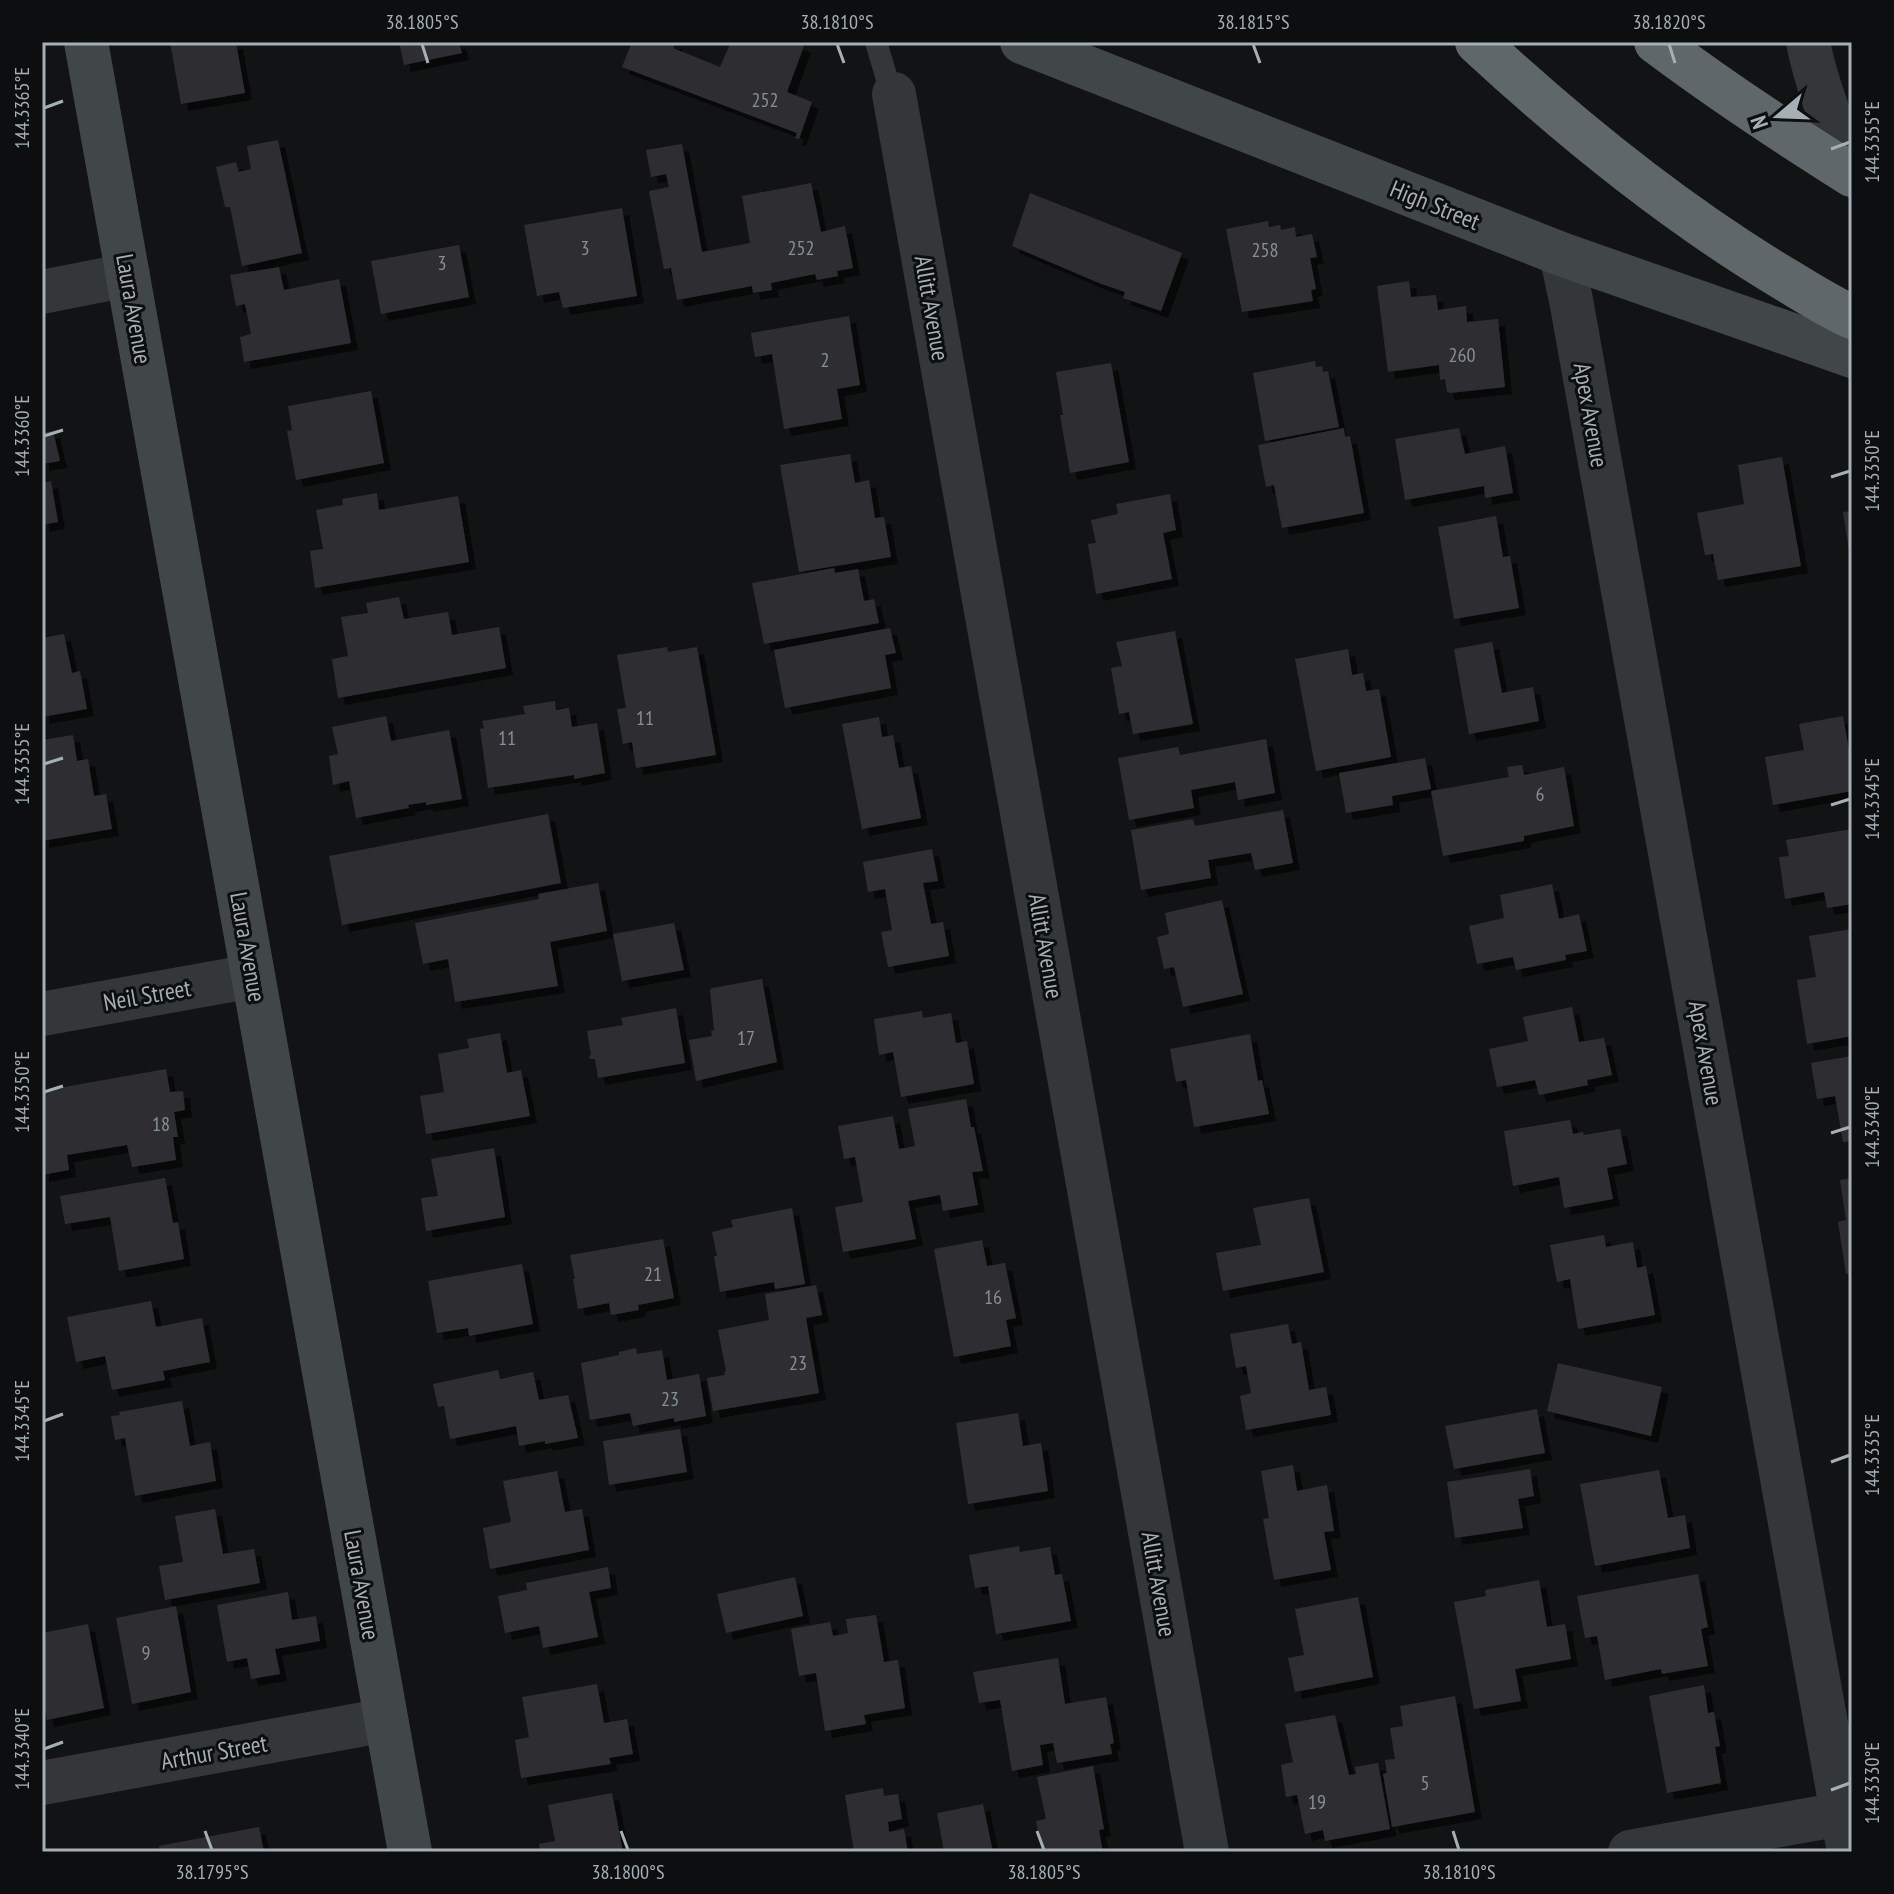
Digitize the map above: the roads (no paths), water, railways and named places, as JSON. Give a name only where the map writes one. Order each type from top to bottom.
[{"type":"highway","points":[[1477,42],[1529,90],[1646,186],[1765,267],[1852,317]]},
{"type":"highway","points":[[1656,42],[1782,132],[1852,173]]},
{"type":"street","name":"Laura Avenue","points":[[86,42],[410,1852]]},
{"type":"street","name":"High Street","points":[[1022,42],[1561,254],[1852,356]]},
{"type":"street","points":[[1808,42],[1821,95],[1852,173]]},
{"type":"street","name":"Allitt Avenue","points":[[894,94],[1207,1852]]},
{"type":"street","name":"Apex Avenue","points":[[1561,254],[1848,1826]]},
{"type":"street","points":[[42,292],[128,275]]},
{"type":"street","name":"Neil Street","points":[[42,1014],[253,976]]},
{"type":"street","name":"Arthur Street","points":[[42,1783],[386,1720]]},
{"type":"street","points":[[1630,1852],[1848,1826]]},
{"type":"lane","name":"Allitt Avenue","points":[[876,42],[894,94]]}]
